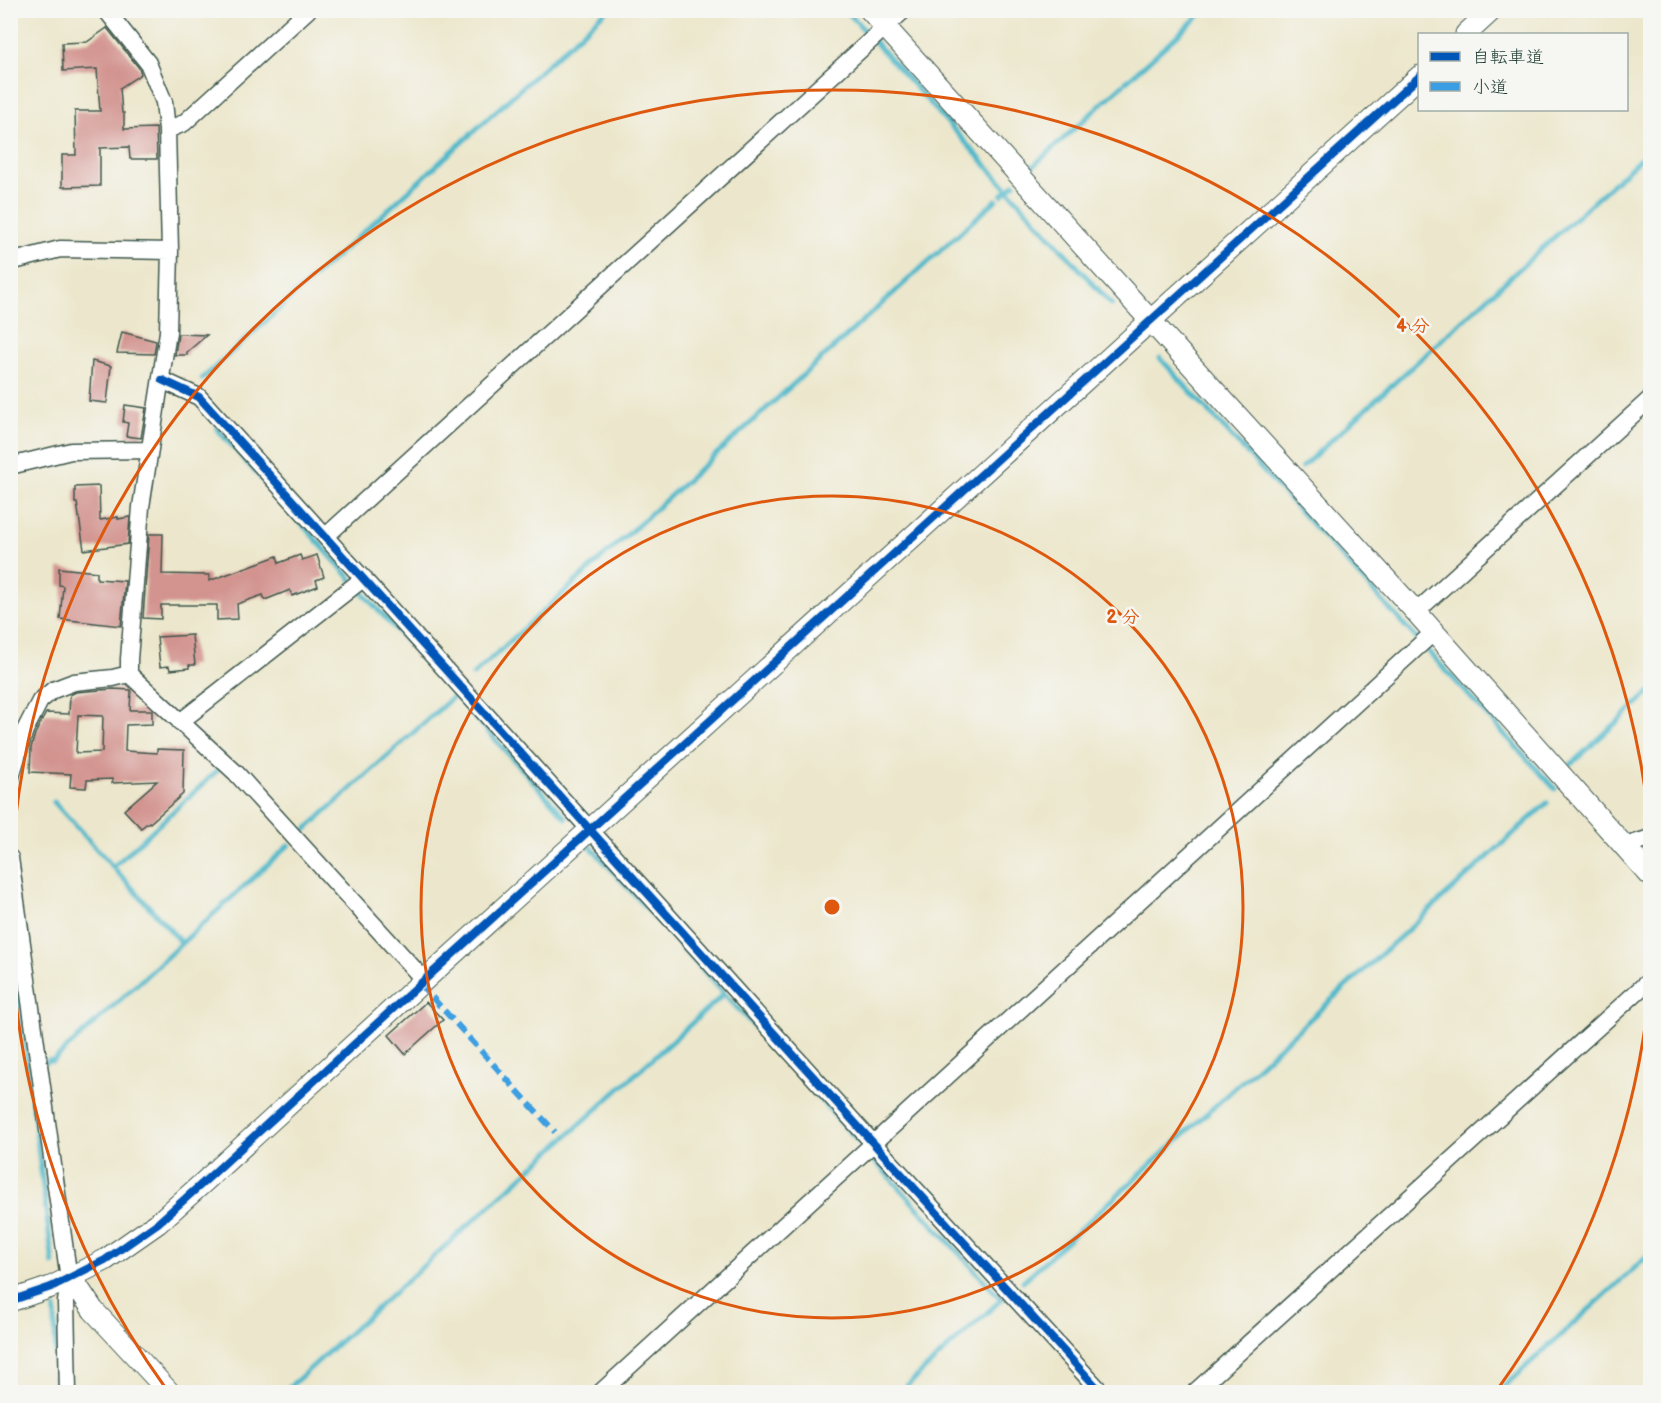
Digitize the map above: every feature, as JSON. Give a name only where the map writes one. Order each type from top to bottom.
[{"type":"street","points":[[106,10],[148,63],[164,102],[167,130],[170,250],[168,332],[141,507],[129,674],[236,773],[424,980]]},
{"type":"street","points":[[167,130],[184,123],[308,10]]},
{"type":"street","points":[[870,10],[876,36],[1149,320],[1416,612],[1650,876]]},
{"type":"street","points":[[327,536],[904,10]]},
{"type":"street","points":[[1467,33],[1492,10]]},
{"type":"street","points":[[10,1301],[69,1279],[105,1260],[158,1223],[1418,77]]},
{"type":"street","points":[[10,262],[60,249],[170,250]]},
{"type":"street","points":[[162,380],[199,397],[1101,1392]]},
{"type":"street","points":[[1416,612],[1650,399]]},
{"type":"street","points":[[10,466],[71,451],[150,450]]},
{"type":"street","points":[[180,722],[364,578]]},
{"type":"street","points":[[601,1392],[1434,632]]},
{"type":"street","points":[[10,780],[25,730],[40,701],[52,690],[74,682],[129,674]]},
{"type":"street","points":[[1625,846],[1650,838]]},
{"type":"street","points":[[10,858],[69,1279],[66,1302],[68,1392]]},
{"type":"street","points":[[1195,1392],[1650,980]]},
{"type":"street","points":[[69,1279],[77,1286],[93,1310],[169,1392]]},
{"type":"building","points":[[107,28],[139,68],[141,74],[120,88],[124,129],[156,128],[157,159],[130,159],[129,147],[100,148],[100,186],[62,187],[62,155],[76,155],[75,111],[100,111],[97,69],[63,71],[62,43],[87,42]]},
{"type":"building","points":[[122,332],[156,341],[154,354],[117,353]]},
{"type":"building","points":[[178,334],[207,335],[187,352],[187,355],[175,355]]},
{"type":"building","points":[[92,361],[111,366],[107,403],[89,401]]},
{"type":"building","points":[[125,405],[146,408],[141,438],[126,436],[128,423],[123,422]]},
{"type":"building","points":[[99,486],[100,520],[130,517],[128,544],[84,550],[77,503],[75,503],[75,487]]},
{"type":"building","points":[[149,534],[163,534],[162,574],[209,575],[209,581],[277,556],[279,563],[300,555],[302,560],[317,555],[324,577],[316,580],[318,586],[292,596],[290,590],[265,600],[263,595],[237,604],[238,619],[217,620],[217,605],[161,605],[161,619],[143,618]]},
{"type":"building","points":[[59,568],[97,572],[97,579],[125,581],[121,626],[60,619],[63,586],[59,585]]},
{"type":"building","points":[[192,635],[195,665],[170,670],[169,666],[160,667],[157,637]]},
{"type":"building","points":[[131,690],[130,710],[152,710],[152,724],[126,725],[125,751],[157,753],[157,749],[184,750],[183,794],[141,828],[124,810],[157,781],[112,783],[112,779],[87,780],[86,788],[70,787],[71,774],[30,772],[31,748],[35,734],[46,713],[69,714],[70,695],[76,692]],"holes":[[[78,715],[103,716],[102,752],[76,753]]]},
{"type":"building","points":[[426,1002],[443,1020],[405,1054],[389,1035]]},
{"type":"waterway","points":[[202,379],[607,10]]},
{"type":"waterway","points":[[846,10],[1112,305]]},
{"type":"waterway","points":[[1029,170],[1205,10]]},
{"type":"waterway","points":[[1302,467],[1650,150]]},
{"type":"waterway","points":[[1002,195],[1014,184]]},
{"type":"waterway","points":[[473,675],[996,200]]},
{"type":"waterway","points":[[1160,358],[1419,641]]},
{"type":"waterway","points":[[217,429],[352,580]]},
{"type":"waterway","points":[[362,592],[566,818]]},
{"type":"waterway","points":[[1428,651],[1555,789]]},
{"type":"waterway","points":[[1571,764],[1650,692]]},
{"type":"waterway","points":[[301,834],[455,695]]},
{"type":"waterway","points":[[113,867],[217,771]]},
{"type":"waterway","points":[[54,802],[182,943]]},
{"type":"waterway","points":[[1023,1281],[1547,803]]},
{"type":"waterway","points":[[47,1062],[53,1061],[289,845]]},
{"type":"waterway","points":[[591,847],[859,1142]]},
{"type":"waterway","points":[[10,929],[53,1264]]},
{"type":"waterway","points":[[284,1392],[724,994]]},
{"type":"waterway","points":[[872,1158],[1002,1300]]},
{"type":"waterway","points":[[1498,1392],[1650,1254]]},
{"type":"waterway","points":[[900,1392],[1002,1299]]},
{"type":"waterway","points":[[55,1309],[56,1392]]},
{"type":"marked path","points":[[420,984],[555,1132]]},
{"type":"cycle path","points":[[10,1301],[51,1287],[105,1260],[158,1223],[1418,78]]},
{"type":"cycle path","points":[[162,380],[199,397],[1101,1392]]}]
